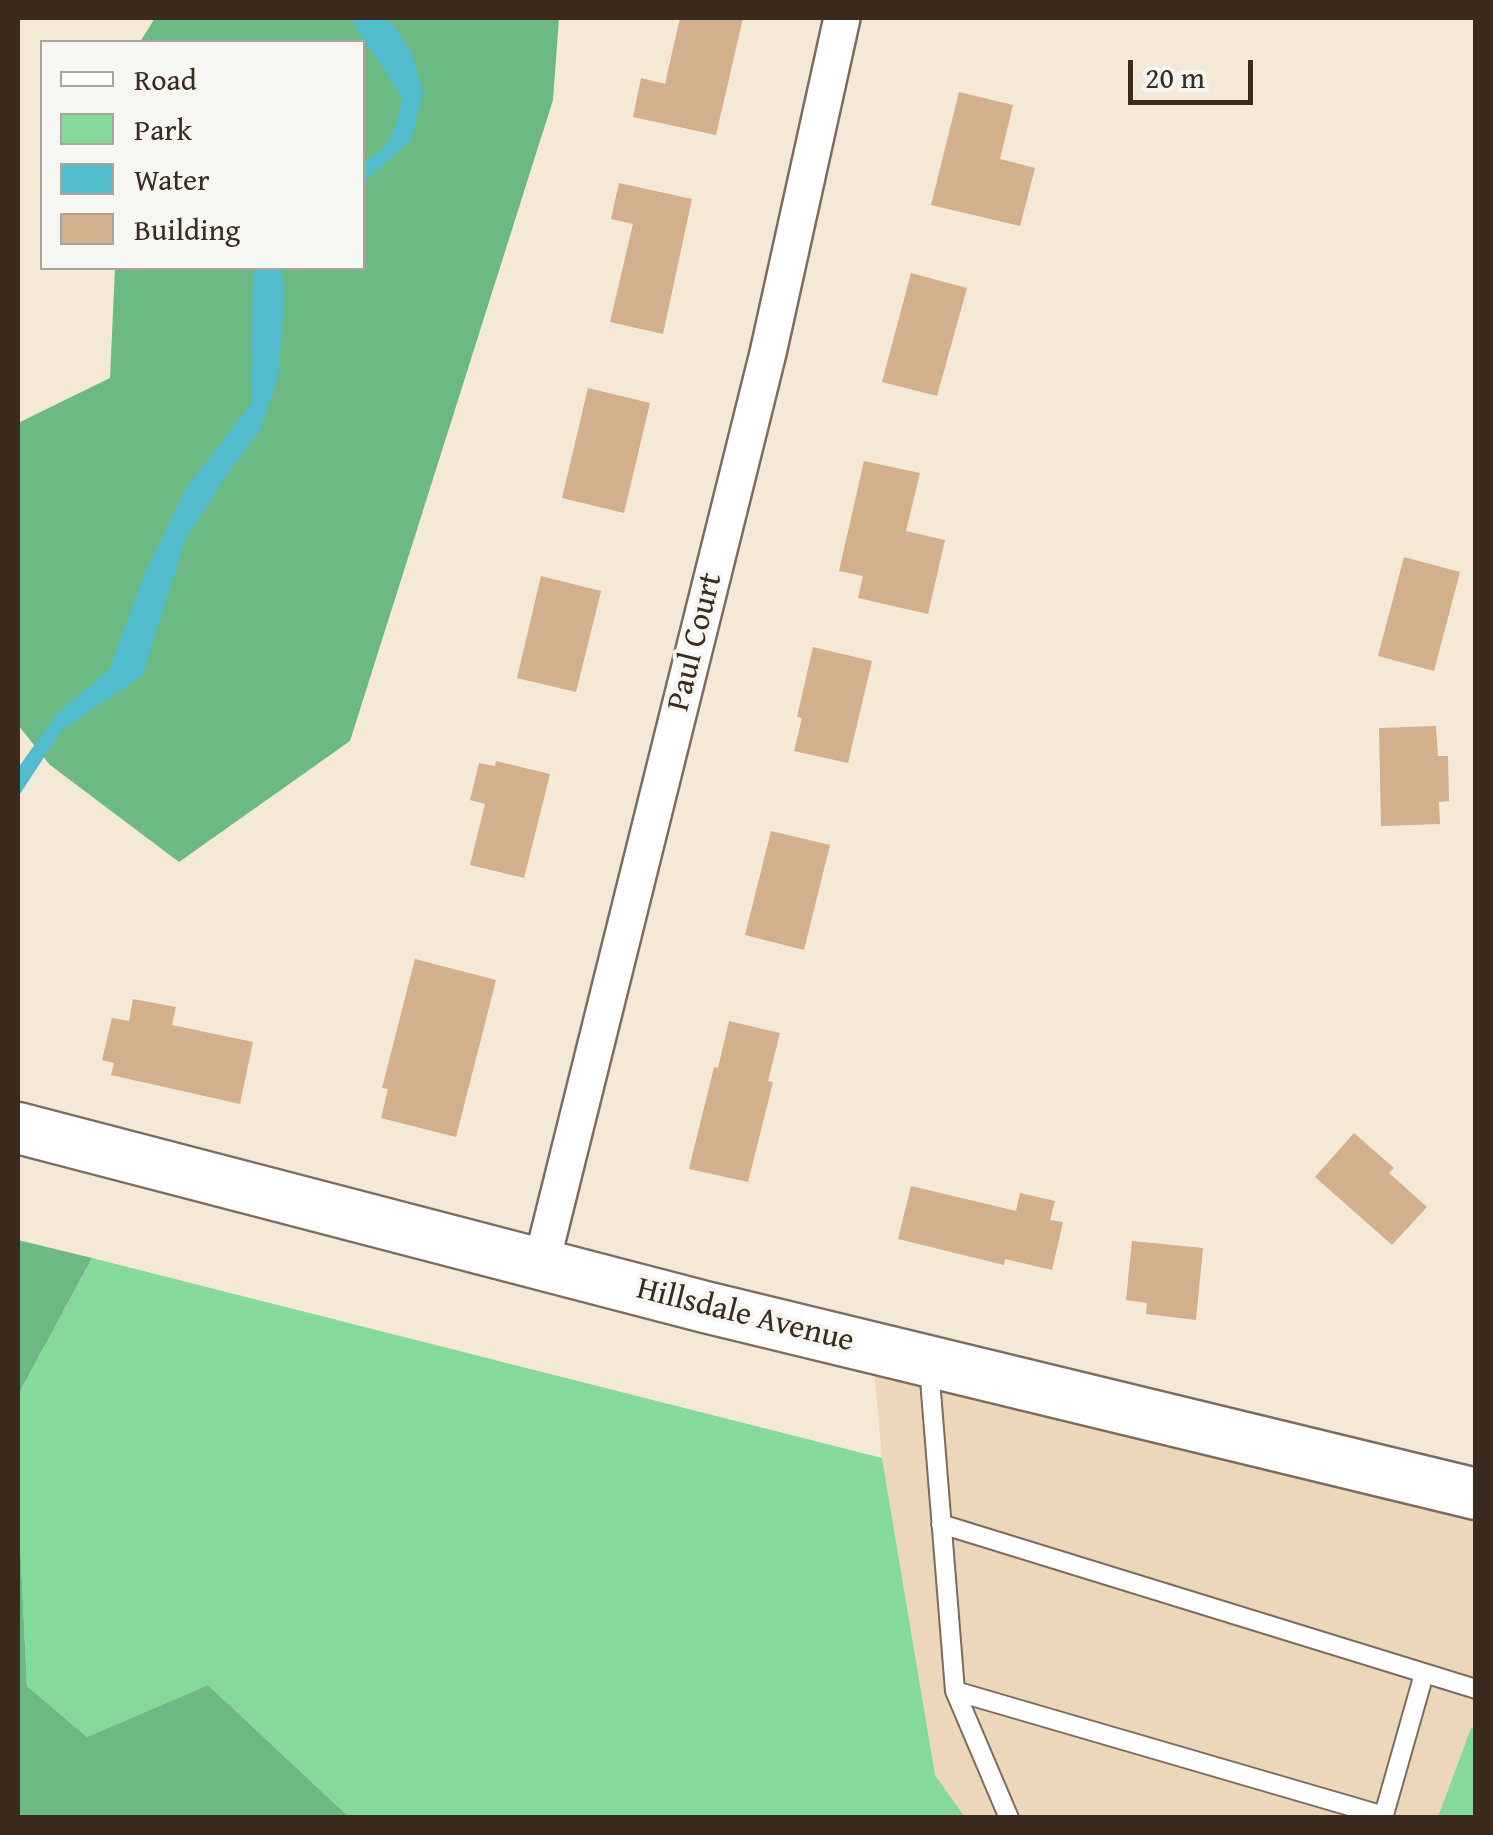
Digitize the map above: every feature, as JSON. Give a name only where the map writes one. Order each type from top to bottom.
[{"type":"street","name":"Paul Court","points":[[540,1265],[768,353],[842,18]]},
{"type":"street","name":"Hillsdale Avenue","points":[[18,1128],[540,1265],[1476,1494]]},
{"type":"lane","points":[[928,1361],[955,1691],[1009,1818]]},
{"type":"lane","points":[[942,1524],[1476,1689]]},
{"type":"lane","points":[[955,1691],[1384,1817],[1424,1674]]},
{"type":"shaded area","points":[[872,1347],[1475,1494],[1475,1817],[965,1817],[935,1775],[882,1458]]},
{"type":"green space","points":[[155,18],[559,18],[553,100],[350,741],[179,862],[50,765],[18,725],[18,423],[110,378],[115,270],[365,270],[365,40],[141,40]]},
{"type":"green space","points":[[18,1240],[92,1258],[18,1395]]},
{"type":"green space","points":[[92,1258],[882,1458],[935,1775],[965,1817],[349,1817],[208,1685],[87,1737],[27,1686],[18,1501],[18,1395]]},
{"type":"green space","points":[[18,1501],[27,1686],[87,1737],[208,1685],[349,1817],[18,1817]]},
{"type":"green space","points":[[1471,1728],[1476,1730],[1475,1817],[1438,1817]]},
{"type":"water","points":[[350,18],[388,18],[412,53],[423,92],[411,140],[365,181],[365,160],[386,144],[402,98]]},
{"type":"water","points":[[253,270],[281,270],[285,293],[278,376],[260,431],[185,540],[143,675],[62,730],[18,797],[18,768],[55,716],[110,668],[144,575],[186,488],[251,404]]},
{"type":"building","points":[[680,18],[743,18],[716,135],[633,117],[641,78],[665,84]]},
{"type":"building","points":[[959,92],[1013,105],[1000,159],[1035,168],[1020,226],[931,205]]},
{"type":"building","points":[[619,183],[692,199],[663,334],[610,322],[633,224],[611,219]]},
{"type":"building","points":[[911,273],[967,288],[937,396],[882,382]]},
{"type":"building","points":[[588,388],[650,403],[624,513],[562,498]]},
{"type":"building","points":[[864,461],[920,473],[906,531],[945,540],[928,614],[858,598],[863,576],[839,571]]},
{"type":"building","points":[[1404,557],[1460,572],[1434,671],[1378,656]]},
{"type":"building","points":[[541,576],[601,591],[576,692],[517,678]]},
{"type":"building","points":[[813,647],[872,661],[848,763],[794,751],[802,718],[797,717]]},
{"type":"building","points":[[1436,726],[1438,756],[1448,756],[1449,801],[1439,802],[1440,824],[1381,826],[1379,728]]},
{"type":"building","points":[[496,761],[550,774],[524,878],[470,865],[485,804],[470,800],[479,763],[495,766]]},
{"type":"building","points":[[771,831],[830,845],[804,950],[745,935]]},
{"type":"building","points":[[415,959],[496,980],[456,1137],[381,1118],[388,1089],[382,1088]]},
{"type":"building","points":[[133,999],[176,1007],[172,1025],[253,1042],[240,1104],[111,1075],[114,1063],[102,1060],[112,1018],[129,1021]]},
{"type":"building","points":[[729,1021],[780,1033],[768,1081],[773,1082],[748,1182],[689,1169]]},
{"type":"building","points":[[1354,1133],[1394,1168],[1389,1173],[1427,1207],[1392,1245],[1315,1177]]},
{"type":"building","points":[[911,1186],[1016,1211],[1020,1193],[1055,1201],[1050,1220],[1063,1222],[1052,1270],[1005,1259],[1004,1265],[898,1239]]},
{"type":"building","points":[[1132,1241],[1203,1248],[1196,1320],[1146,1314],[1147,1303],[1126,1300]]}]
